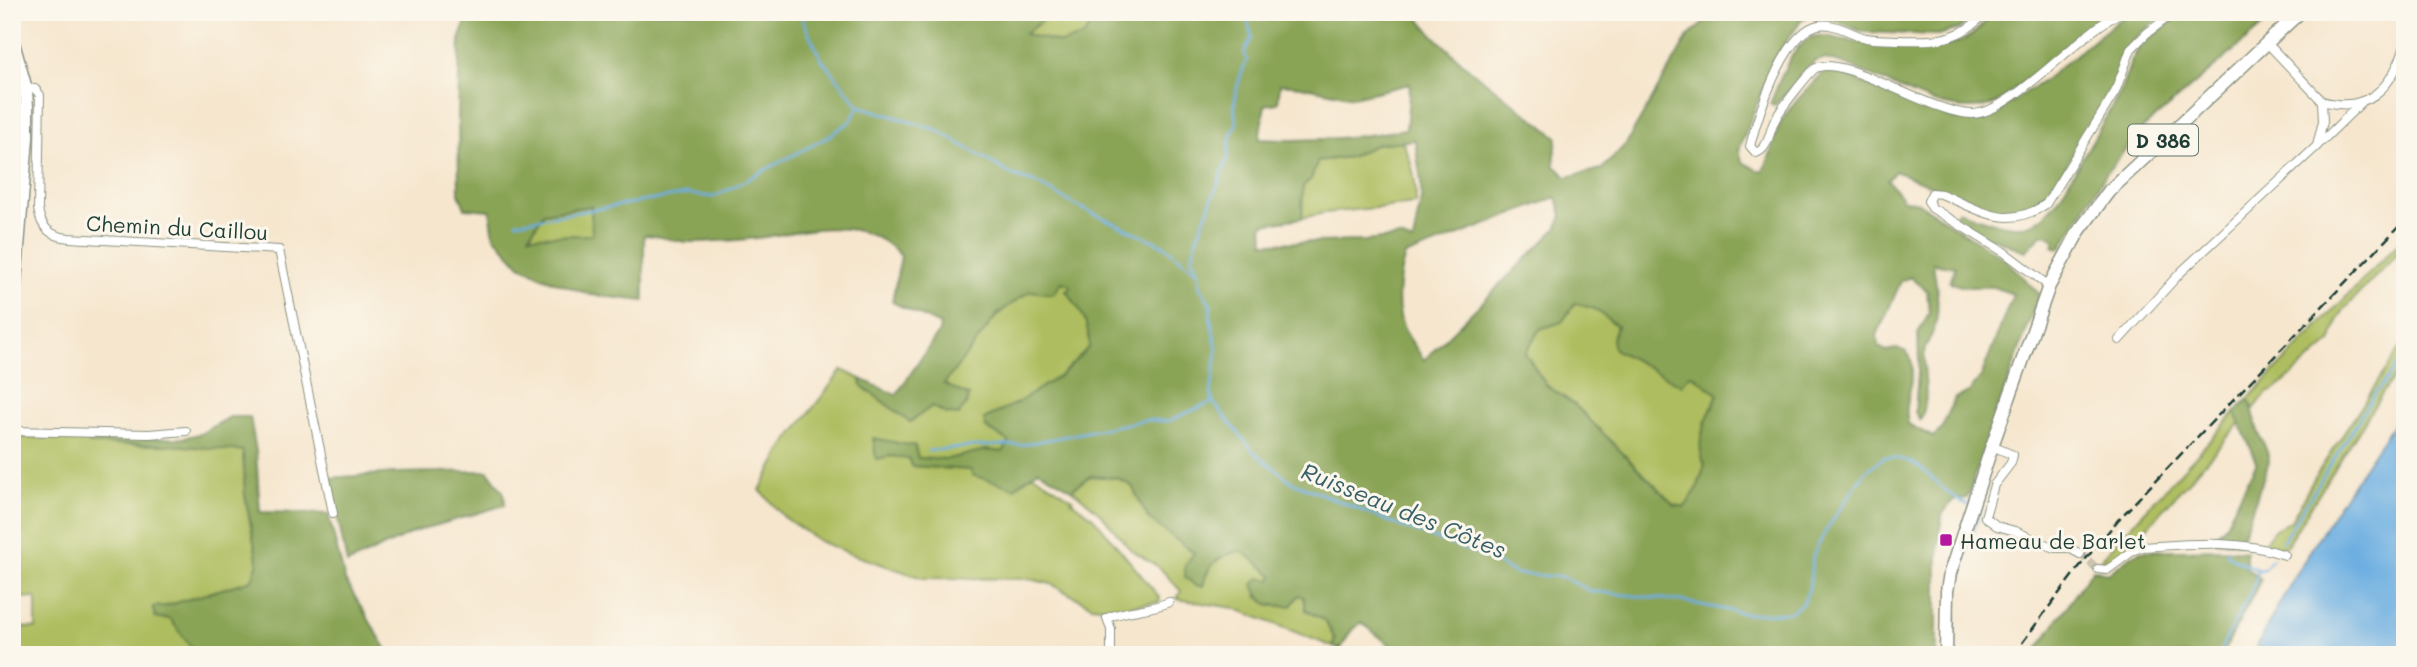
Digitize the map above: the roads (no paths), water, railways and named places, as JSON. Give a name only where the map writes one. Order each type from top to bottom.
[{"type":"main road","name":"D 386","points":[[1946,655],[1947,591],[1950,573],[2049,286],[2079,231],[2109,191],[2300,12]]},
{"type":"main road","points":[[12,39],[26,89],[27,138],[12,319]]},
{"type":"street","points":[[1986,12],[1965,32],[1931,41],[1869,38],[1818,24],[1806,30],[1780,64],[1757,119],[1750,146],[1756,153],[1766,145],[1776,118],[1814,69],[1827,65],[1850,70],[1944,110],[1976,114],[1993,109],[2020,91],[2071,47],[2122,12]]},
{"type":"street","points":[[2049,286],[2004,252],[1932,208],[1928,201],[1932,193],[1941,194],[1998,217],[2013,219],[2032,214],[2046,204],[2115,92],[2131,49],[2175,12]]},
{"type":"street","points":[[2267,43],[2322,101],[2340,106],[2361,103]]},
{"type":"street","points":[[2119,340],[2181,272],[2361,103],[2382,87],[2392,75],[2405,46]]},
{"type":"street","name":"Chemin du Caillou","points":[[26,89],[35,89],[40,94],[38,209],[42,224],[49,232],[69,238],[279,250],[333,513]]},
{"type":"street","points":[[2318,146],[2323,121],[2322,101]]},
{"type":"street","points":[[12,431],[149,434],[186,431]]},
{"type":"street","points":[[1992,446],[2013,455],[2011,463],[1994,485],[1985,517],[1997,526],[2054,548],[2069,548],[2080,554]]},
{"type":"street","points":[[2098,569],[2106,570],[2134,550],[2143,547],[2228,545],[2272,550],[2285,555]]},
{"type":"street","points":[[1111,655],[1111,629],[1107,618],[1121,612],[1159,607],[1169,602]]},
{"type":"water","points":[[2405,407],[2405,655],[2252,655],[2324,528]]},
{"type":"waterway","name":"Ruisseau des Côtes","points":[[799,12],[820,57],[859,106],[937,130],[1014,176],[1036,183],[1079,207],[1163,245],[1196,271]]},
{"type":"waterway","name":"Ruisseau des Côtes","points":[[1248,12],[1246,15],[1252,37],[1244,53],[1247,60],[1236,91],[1234,108],[1237,122],[1230,138],[1228,158],[1197,237],[1192,258],[1199,273],[1199,286],[1211,305],[1210,316],[1217,350],[1211,393],[1213,402],[1254,452],[1292,482],[1475,553],[1517,574],[1563,577],[1590,591],[1681,601],[1748,614],[1788,613],[1802,604],[1809,589],[1813,555],[1825,532],[1864,473],[1884,457],[1913,463],[1952,496],[1968,505]]},
{"type":"waterway","points":[[517,222],[688,194],[714,197],[824,139],[851,121],[859,106]]},
{"type":"waterway","points":[[2282,542],[2376,392],[2405,353]]},
{"type":"waterway","points":[[928,451],[1021,445],[1146,420],[1168,421],[1212,402]]},
{"type":"waterway","name":"Ruisseau des Côtes","points":[[1954,655],[1956,586],[1979,515],[1979,510],[1975,508]]},
{"type":"waterway","points":[[2226,551],[2230,557],[2258,570]]},
{"type":"waterway","points":[[2259,570],[2264,569],[2273,559]]},
{"type":"waterway","points":[[2218,655],[2254,585],[2258,570]]},
{"type":"tunnel","points":[[2080,554],[2098,569]]},
{"type":"railway","points":[[2013,655],[2118,520],[2405,220]]},
{"type":"place","name":"Hameau de Barlet","points":[[1946,540]]}]
